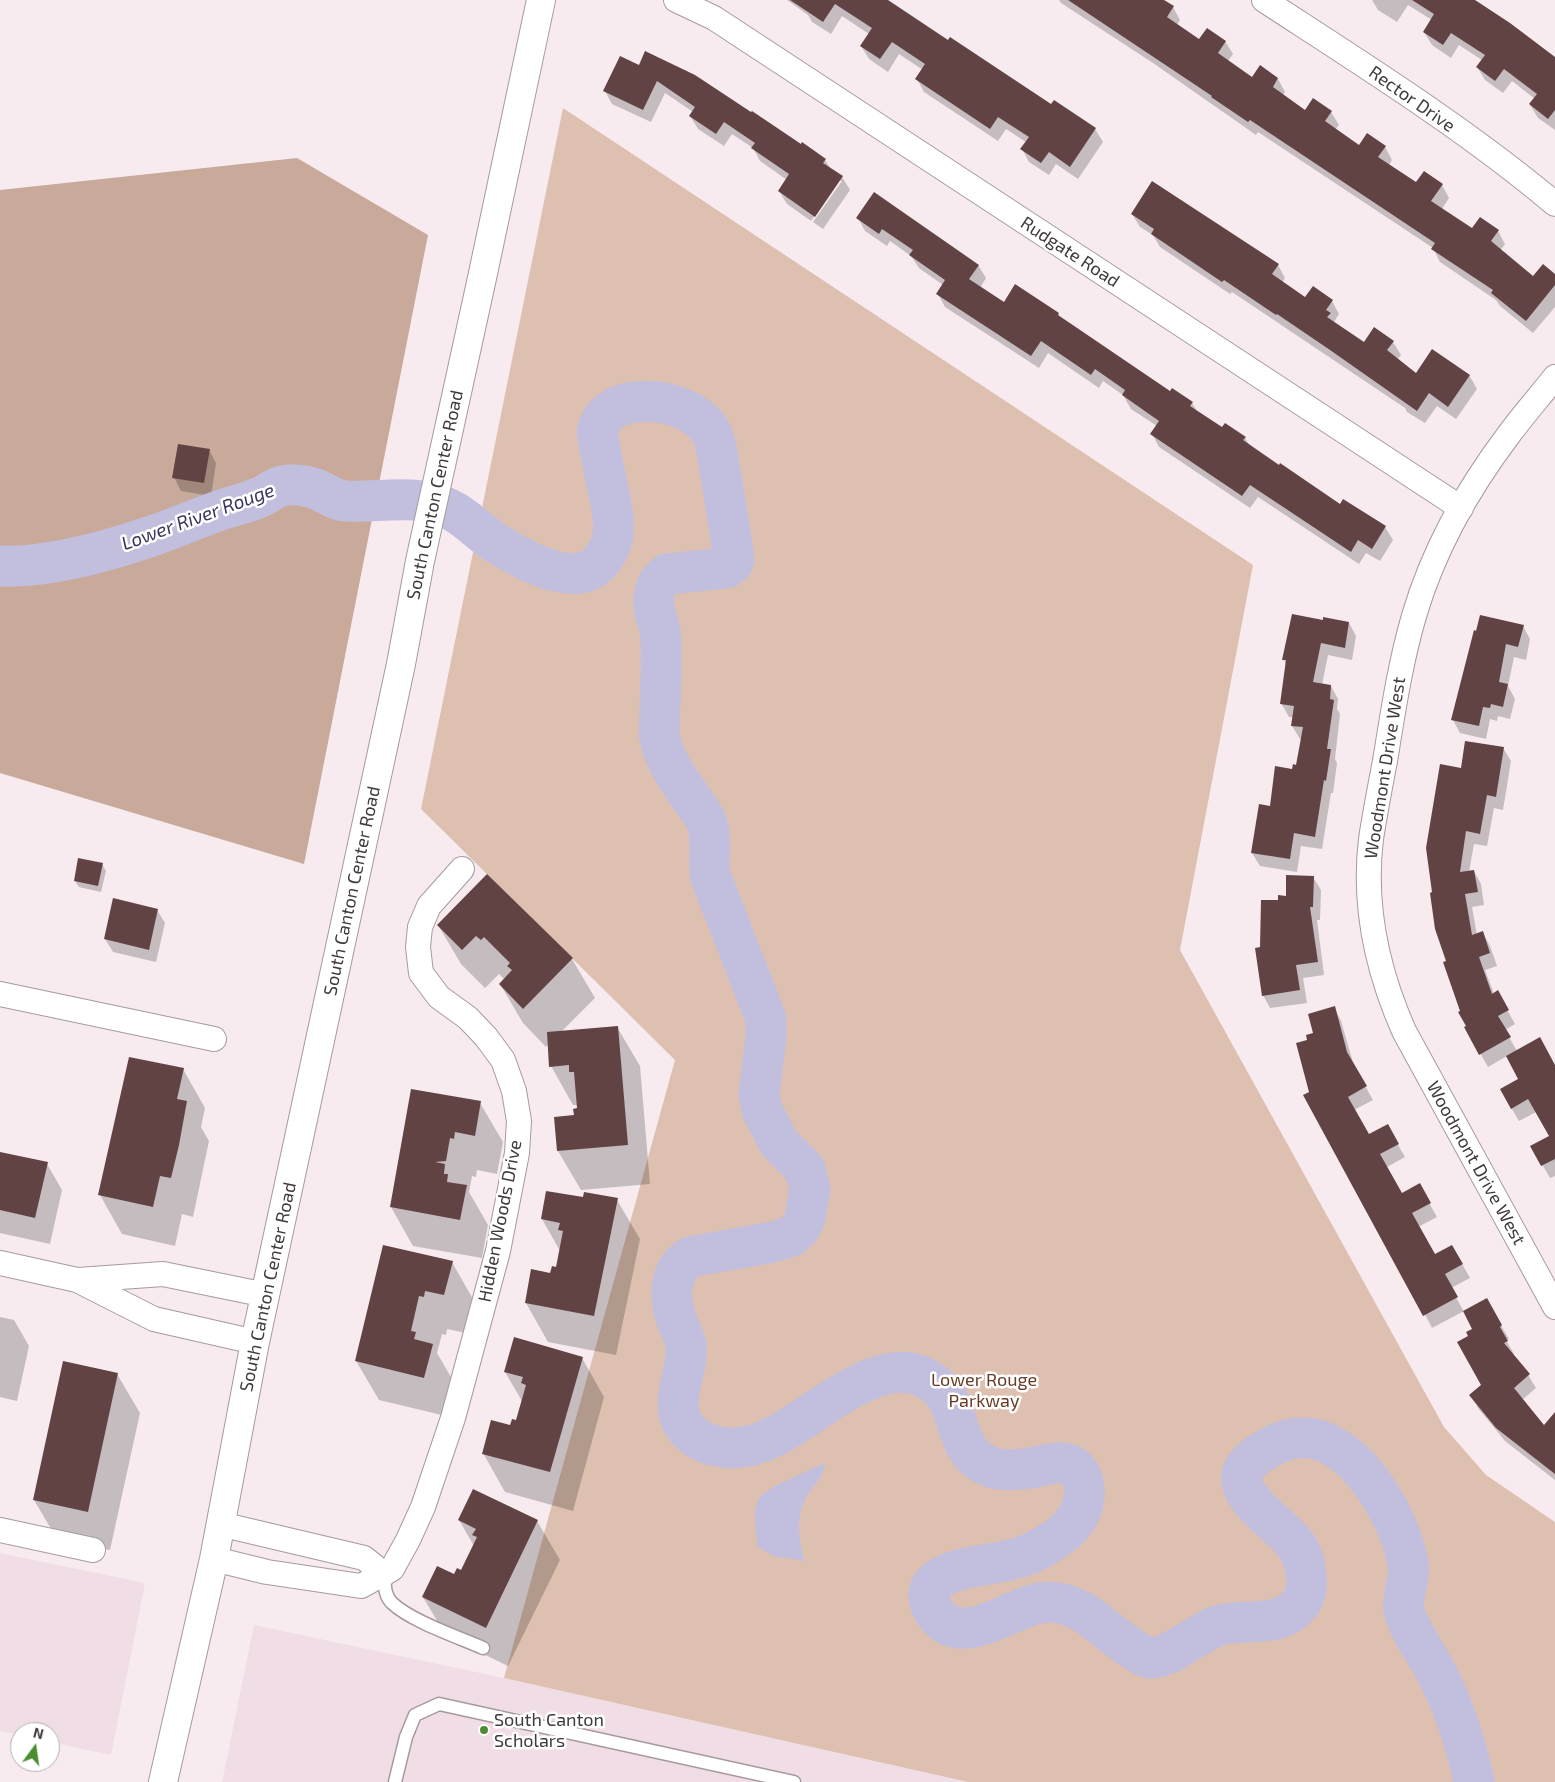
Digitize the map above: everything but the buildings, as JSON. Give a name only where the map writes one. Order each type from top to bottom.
[{"type":"main road","name":"South Canton Center Road","points":[[163,1782],[214,1559],[255,1342],[541,0]]},
{"type":"street","name":"Rudgate Road","points":[[676,0],[714,18],[1461,508]]},
{"type":"street","name":"Rector Drive","points":[[1264,0],[1374,72],[1478,144],[1555,204]]},
{"type":"street","name":"Woodmont Drive West","points":[[1555,377],[1510,432],[1486,466],[1461,508],[1425,582],[1402,660],[1371,840],[1369,879],[1371,918],[1383,976],[1392,1004],[1404,1030],[1555,1307]]},
{"type":"street","name":"Hidden Woods Drive","points":[[214,1559],[267,1572],[360,1586],[392,1569],[423,1507],[453,1418],[498,1251],[517,1153],[518,1121],[514,1091],[503,1060],[486,1037],[468,1018],[439,997],[421,973],[418,947],[420,927],[429,906],[462,869]]},
{"type":"street","points":[[0,994],[214,1039]]},
{"type":"street","points":[[0,1264],[77,1280],[154,1319],[255,1342]]},
{"type":"street","points":[[77,1280],[163,1274],[266,1295]]},
{"type":"street","points":[[220,1524],[364,1558],[384,1574]]},
{"type":"street","points":[[0,1530],[93,1550]]},
{"type":"lane","points":[[384,1574],[385,1591],[391,1602],[411,1617],[483,1648]]},
{"type":"lane","points":[[395,1782],[406,1737],[415,1715],[439,1704],[794,1782]]},
{"type":"shaded area","points":[[297,158],[428,235],[304,864],[0,773],[0,190]]},
{"type":"shaded area","points":[[825,1463],[823,1473],[805,1500],[800,1515],[799,1530],[804,1561],[773,1556],[758,1547],[755,1515],[760,1497],[780,1484]]},
{"type":"shaded area","points":[[0,1553],[145,1583],[111,1755],[60,1744],[60,1722],[10,1722],[10,1733],[0,1731]]},
{"type":"shaded area","name":"South Canton Scholars","points":[[254,1625],[504,1678],[968,1782],[222,1782]]},
{"type":"green space","name":"Lower Rouge Parkway","points":[[563,108],[1253,565],[1180,950],[1444,1427],[1486,1475],[1555,1522],[1555,1782],[968,1782],[504,1678],[675,1060],[421,809]]},
{"type":"waterway","name":"Lower River Rouge","points":[[0,566],[18,566],[57,561],[116,547],[253,500],[279,487],[292,485],[314,488],[336,499],[345,501],[411,500],[437,504],[455,512],[493,541],[514,554],[540,566],[567,573],[579,573],[590,570],[602,560],[613,535],[612,512],[597,432],[599,425],[607,414],[617,407],[646,401],[676,406],[686,410],[702,421],[711,432],[716,446],[734,559],[732,564],[726,568],[667,574],[656,587],[654,594],[655,613],[661,634],[659,734],[664,753],[706,821],[710,841],[710,875],[766,1019],[766,1037],[759,1094],[762,1110],[779,1143],[805,1169],[810,1189],[805,1218],[800,1228],[792,1236],[773,1242],[690,1257],[678,1269],[674,1277],[672,1301],[686,1345],[685,1364],[678,1403],[679,1413],[684,1426],[698,1439],[712,1445],[729,1448],[746,1447],[777,1435],[846,1391],[871,1379],[896,1372],[921,1376],[941,1389],[951,1406],[964,1443],[969,1451],[984,1464],[989,1467],[1007,1470],[1056,1463],[1067,1464],[1077,1470],[1083,1480],[1084,1487],[1081,1509],[1075,1520],[1056,1539],[1018,1558],[962,1569],[940,1578],[933,1585],[929,1593],[930,1604],[938,1617],[950,1626],[962,1628],[975,1627],[1029,1606],[1046,1602],[1058,1603],[1075,1608],[1086,1614],[1137,1652],[1150,1658],[1175,1650],[1220,1625],[1278,1618],[1287,1615],[1298,1606],[1303,1598],[1307,1584],[1302,1555],[1291,1539],[1250,1499],[1244,1490],[1243,1471],[1257,1456],[1271,1447],[1291,1439],[1313,1439],[1333,1446],[1352,1460],[1368,1478],[1383,1499],[1394,1521],[1403,1543],[1409,1569],[1403,1605],[1404,1611],[1410,1627],[1432,1664],[1454,1712],[1474,1782]]},
{"type":"place","name":"South Canton Scholars","points":[[484,1730]]}]
